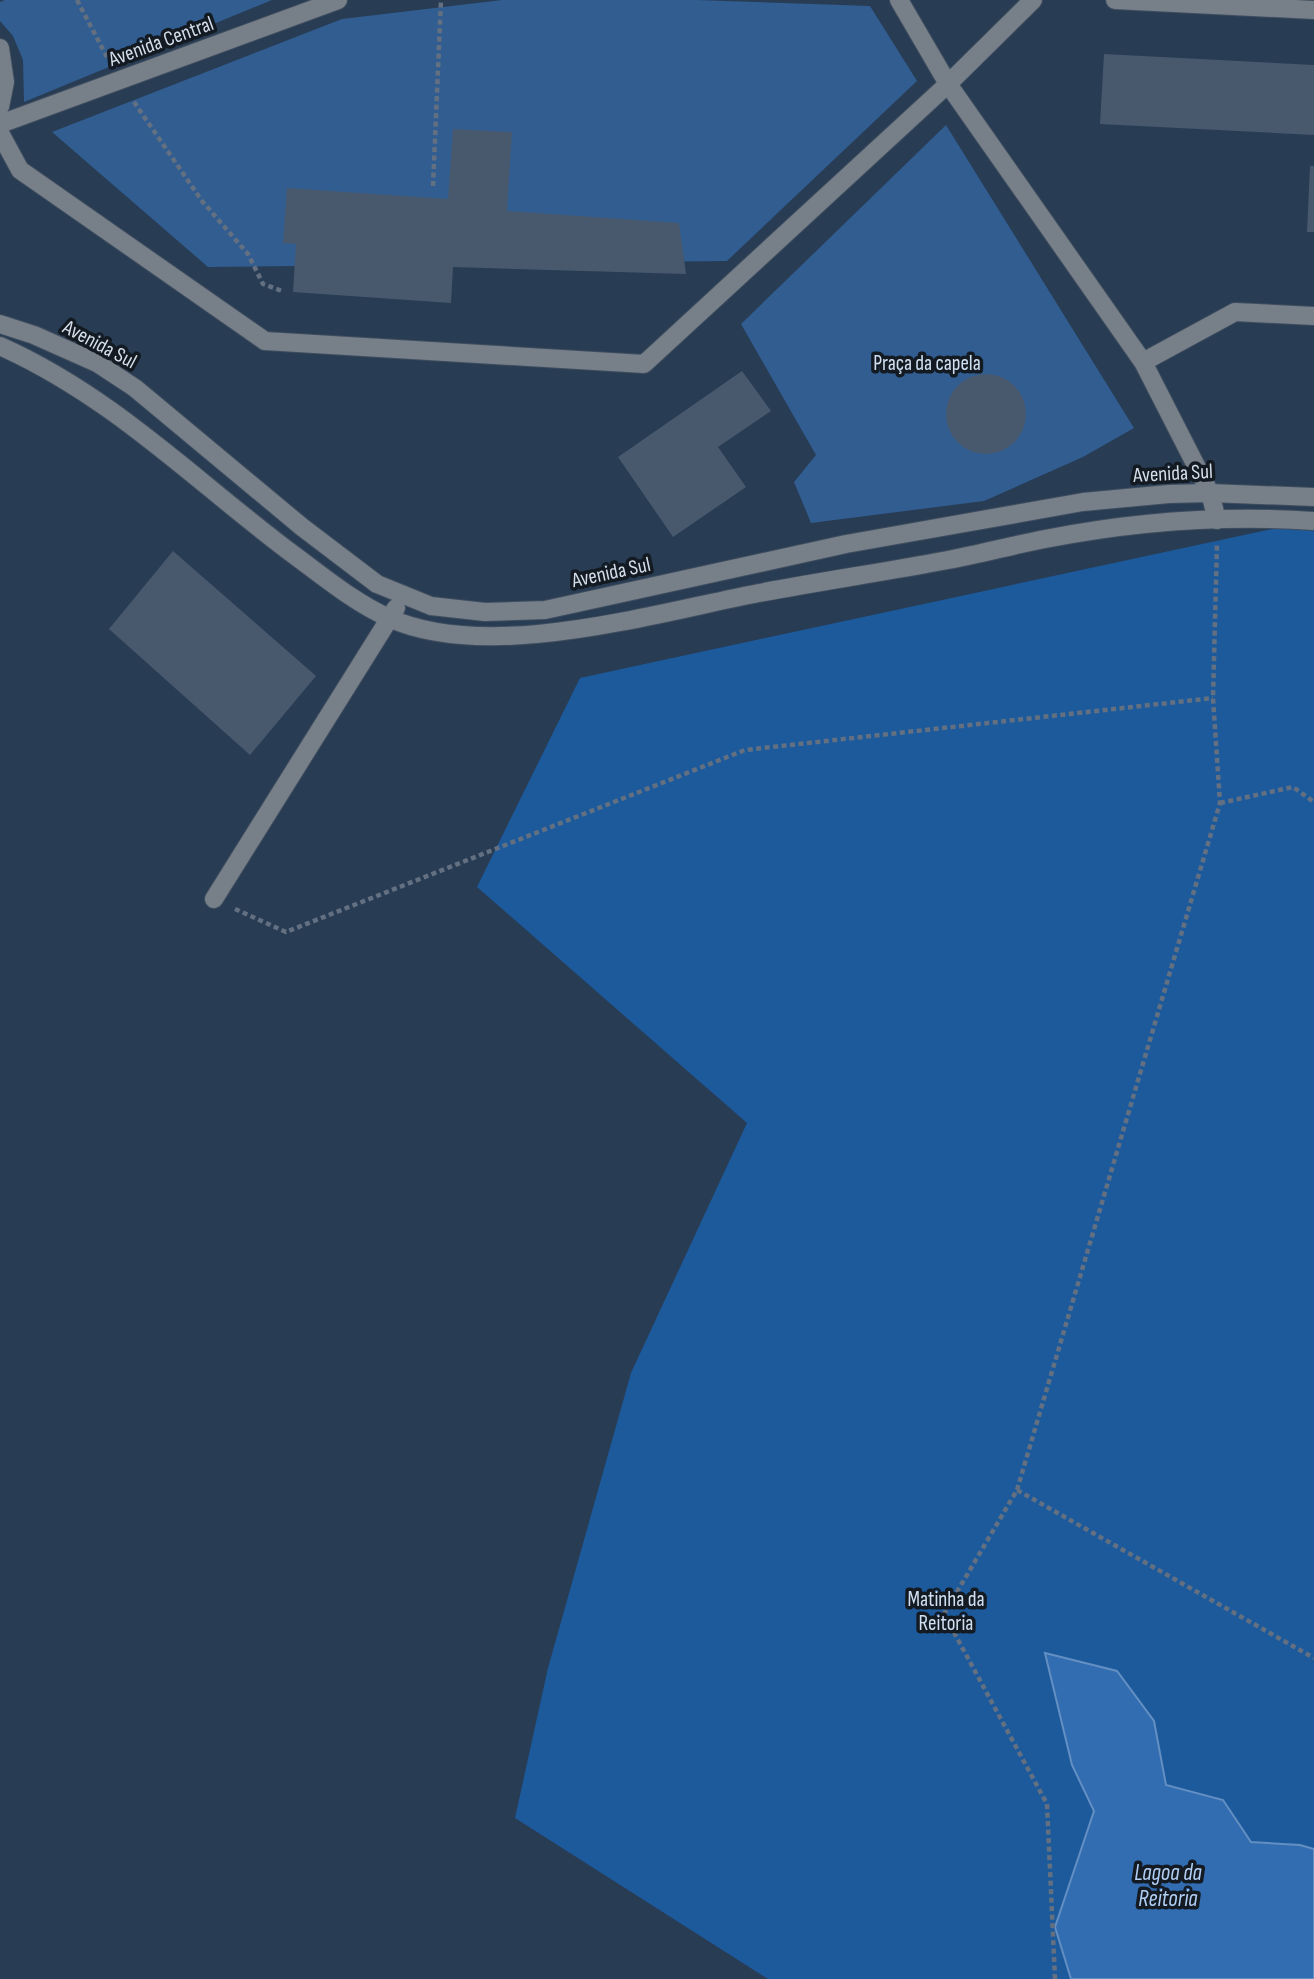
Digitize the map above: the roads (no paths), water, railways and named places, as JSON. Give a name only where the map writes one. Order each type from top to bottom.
[{"type":"street","name":"Avenida Central","points":[[0,124],[338,0]]},
{"type":"street","points":[[899,0],[948,83],[1143,362],[1210,493],[1217,520]]},
{"type":"street","points":[[0,133],[20,170],[265,341],[644,364],[948,83],[1033,0]]},
{"type":"street","points":[[1115,0],[1314,10]]},
{"type":"street","points":[[0,48],[5,82],[0,107]]},
{"type":"street","points":[[1143,362],[1235,312],[1314,316]]},
{"type":"street","name":"Avenida Sul","points":[[0,324],[34,335],[97,363],[135,388],[302,527],[377,584],[431,606],[471,610],[545,610],[846,544],[1083,502],[1210,493],[1314,497]]},
{"type":"street","points":[[0,346],[34,362],[95,399],[151,439],[346,593],[390,619],[436,632],[494,636],[590,628],[750,595],[948,560],[1048,538],[1138,525],[1217,520],[1314,522]]},
{"type":"street","points":[[215,899],[403,596]]},
{"type":"water","name":"Lagoa da Reitoria","points":[[1045,1653],[1117,1671],[1154,1721],[1166,1785],[1223,1800],[1251,1842],[1300,1845],[1314,1849],[1314,1979],[1071,1979],[1055,1927],[1094,1811],[1072,1765]]},
{"type":"park label","name":"Praça da capela","points":[[927,363]]},
{"type":"park label","name":"Matinha da Reitoria","points":[[946,1611]]}]
